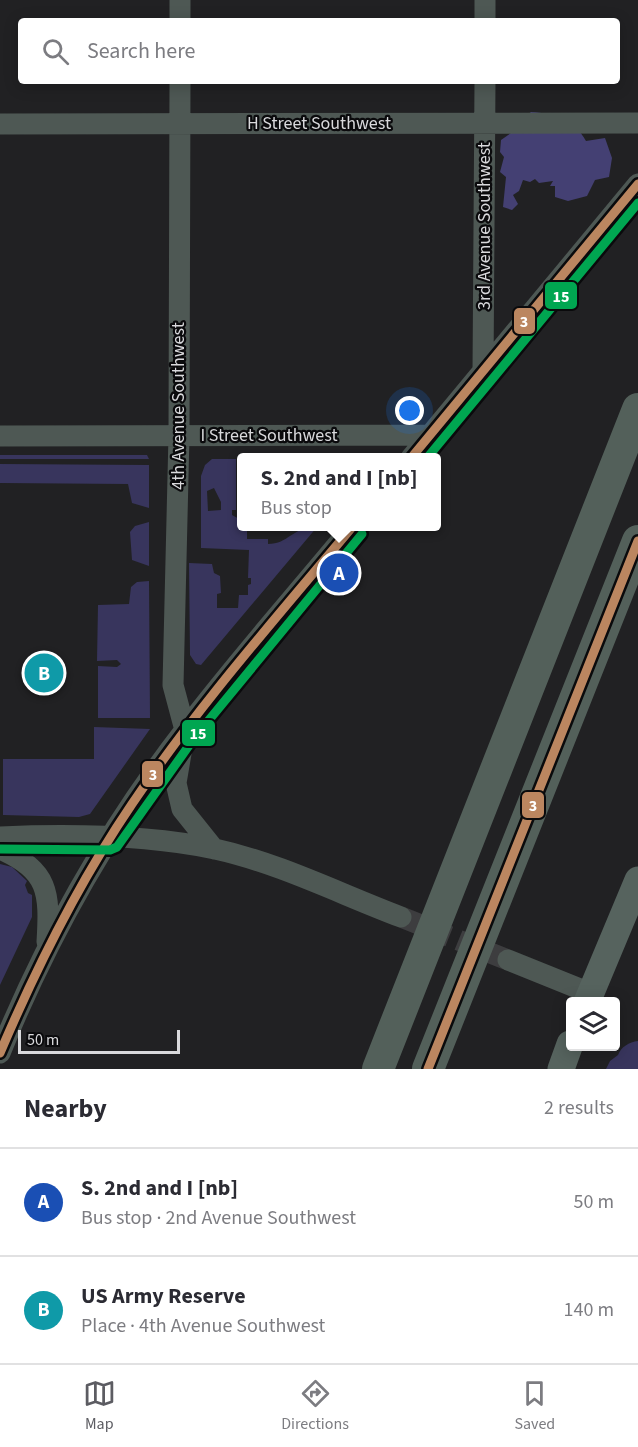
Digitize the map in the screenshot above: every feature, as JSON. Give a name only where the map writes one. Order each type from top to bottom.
[{"type":"highway","points":[[383,1058],[638,409]]},
{"type":"highway","points":[[428,1069],[638,541]]},
{"type":"main road","points":[[589,997],[638,880]]},
{"type":"main road","points":[[561,1069],[567,1051]]},
{"type":"street","points":[[180,0],[180,18]]},
{"type":"street","points":[[485,0],[485,18]]},
{"type":"street","name":"4th Avenue Southwest","points":[[180,84],[179,435],[173,685],[185,730]]},
{"type":"street","name":"3rd Avenue Southwest","points":[[483,372],[485,84]]},
{"type":"street","name":"H Street Southwest","points":[[0,124],[638,123]]},
{"type":"street","points":[[415,453],[638,184]]},
{"type":"street","name":"I Street Southwest","points":[[0,436],[429,435]]},
{"type":"street","points":[[0,1053],[46,950],[110,838],[185,730],[349,531]]},
{"type":"street","points":[[185,730],[176,783],[182,809],[214,849]]},
{"type":"street","points":[[0,837],[110,838],[214,849],[283,871],[401,917]]},
{"type":"street","points":[[0,849],[32,866],[42,880],[47,892],[49,911],[46,950]]},
{"type":"street","points":[[508,960],[589,997]]},
{"type":"shaded area","points":[[531,112],[548,114],[569,122],[576,127],[586,141],[605,138],[612,158],[609,177],[595,180],[587,196],[568,201],[555,197],[555,186],[550,186],[553,181],[539,183],[535,179],[530,182],[523,180],[519,191],[513,195],[518,204],[512,210],[503,207],[506,177],[500,172],[504,157],[500,152],[501,140],[511,133],[512,126]]},
{"type":"shaded area","points":[[0,455],[147,455],[149,459],[0,459]]},
{"type":"shaded area","points":[[212,459],[236,459],[236,510],[232,510],[232,515],[237,518],[237,531],[247,531],[247,539],[268,539],[268,544],[281,541],[298,531],[314,531],[201,665],[196,664],[190,655],[189,563],[212,564],[214,573],[220,576],[221,593],[217,594],[217,608],[238,608],[239,595],[248,595],[251,578],[248,578],[249,550],[201,548],[201,476],[205,465]],"holes":[[[214,488],[221,502],[221,510],[208,511],[207,491]]]},
{"type":"shaded area","points":[[0,464],[149,465],[149,508],[132,503],[128,484],[0,483]]},
{"type":"shaded area","points":[[149,522],[149,566],[132,560],[130,532],[135,526]]},
{"type":"shaded area","points":[[149,581],[150,718],[98,718],[98,666],[117,667],[121,664],[117,660],[97,661],[98,605],[129,604],[131,587],[137,582]]},
{"type":"shaded area","points":[[94,727],[150,729],[90,814],[79,817],[3,815],[3,759],[94,759]]},
{"type":"shaded area","points":[[0,864],[12,867],[27,881],[25,885],[28,893],[32,895],[32,917],[0,985]]},
{"type":"shaded area","points":[[638,1041],[638,1069],[606,1069],[610,1061],[629,1044]]},
{"type":"tunnel","points":[[401,917],[508,960]]},
{"type":"transit line","name":"3","points":[[415,453],[638,184]]},
{"type":"transit line","name":"15","points":[[431,453],[638,203]]},
{"type":"transit line","name":"3","points":[[0,1053],[60,925],[94,864],[132,804],[211,697],[349,531]]},
{"type":"transit line","name":"15","points":[[0,849],[110,850],[117,847],[195,737],[362,534]]},
{"type":"transit line","name":"3","points":[[428,1069],[638,541]]},
{"type":"place","name":"S. 2nd and I [nb]","points":[[339,573]]},
{"type":"place","name":"US Army Reserve","points":[[44,673]]}]
